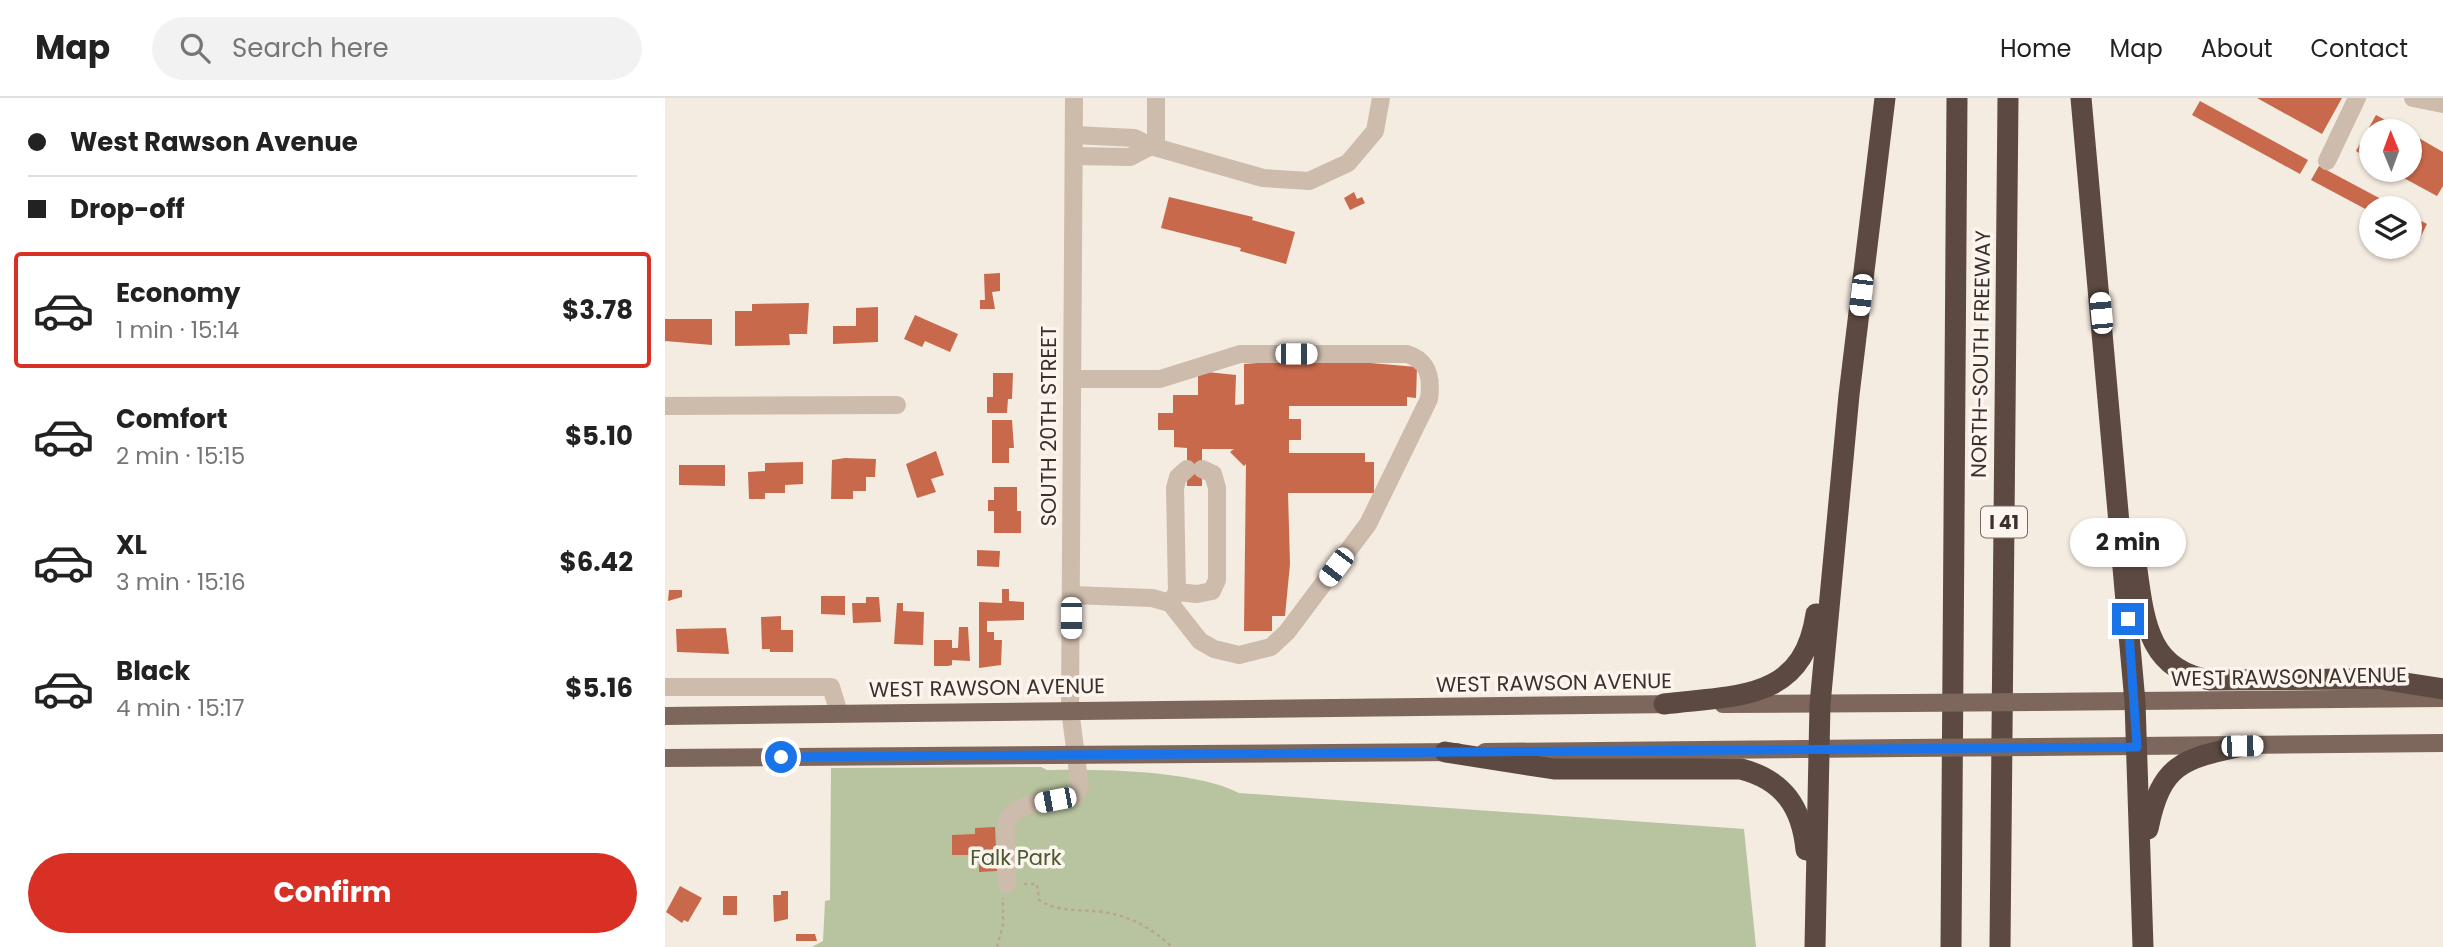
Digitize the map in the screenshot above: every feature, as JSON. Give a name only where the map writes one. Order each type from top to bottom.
[{"type":"highway","points":[[1814,947],[1820,704],[1835,530],[1885,98]]},
{"type":"highway","name":"NORTH-SOUTH FREEWAY","points":[[1951,947],[1957,98]]},
{"type":"highway","name":"NORTH-SOUTH FREEWAY","points":[[2000,947],[2008,98]]},
{"type":"highway","points":[[2081,98],[2135,702],[2143,947]]},
{"type":"highway","points":[[2114,454],[2129,508],[2146,625],[2159,653],[2182,672],[2211,680],[2379,679],[2443,689]]},
{"type":"highway","points":[[1664,704],[1740,694],[1779,682],[1791,673],[1809,644],[1821,575],[1835,530]]},
{"type":"highway","points":[[2142,859],[2156,796],[2169,773],[2179,764],[2197,756],[2242,746]]},
{"type":"highway","points":[[1445,752],[1555,769],[1741,769],[1764,776],[1793,801],[1804,827],[1814,947]]},
{"type":"main road","name":"WEST RAWSON AVENUE","points":[[665,716],[1070,709],[2443,698]]},
{"type":"main road","points":[[665,758],[2443,743]]},
{"type":"street","name":"SOUTH 20TH STREET","points":[[1007,884],[1006,821],[1010,814],[1022,808],[1075,796],[1080,788],[1070,709],[1074,98]]},
{"type":"street","points":[[1154,146],[1156,98]]},
{"type":"street","points":[[1074,135],[1134,138],[1263,178],[1309,181],[1348,163],[1375,131],[1381,98]]},
{"type":"street","points":[[2327,161],[2357,98]]},
{"type":"street","points":[[2413,98],[2443,104]]},
{"type":"street","points":[[1073,156],[1130,157],[1154,146]]},
{"type":"street","points":[[1071,595],[1151,598],[1173,597],[1197,594],[1212,590],[1217,580],[1217,488],[1213,474],[1194,469],[1178,477],[1175,488],[1173,597],[1200,640],[1214,649],[1239,655],[1271,648],[1287,632],[1368,523],[1429,399],[1431,383],[1427,368],[1418,357],[1407,354],[1240,354],[1160,379],[1073,379]]},
{"type":"street","points":[[665,406],[898,405]]},
{"type":"street","points":[[665,687],[831,687],[839,713]]},
{"type":"path","points":[[997,947],[1007,884]]},
{"type":"path","points":[[1037,884],[1039,900],[1051,908],[1118,916],[1157,933],[1172,947]]},
{"type":"green space","name":"Falk Park","points":[[1041,767],[1047,770],[1172,775],[1220,785],[1239,793],[1744,829],[1756,947],[812,947],[823,941],[825,901],[830,900],[831,768]]},
{"type":"building","points":[[2257,98],[2342,98],[2322,134]]},
{"type":"building","points":[[2200,101],[2308,160],[2300,174],[2192,115]]},
{"type":"building","points":[[2422,140],[2443,152],[2443,186],[2437,196],[2411,182],[2422,182]]},
{"type":"building","points":[[2319,166],[2375,196],[2359,196],[2359,206],[2311,180]]},
{"type":"building","points":[[1354,192],[1357,199],[1362,197],[1365,203],[1350,210],[1344,198]]},
{"type":"building","points":[[1169,197],[1253,217],[1252,220],[1295,232],[1286,264],[1240,251],[1241,248],[1161,228]]},
{"type":"building","points":[[2422,221],[2427,224],[2422,234]]},
{"type":"building","points":[[1000,273],[1000,291],[992,292],[995,309],[980,309],[980,300],[985,300],[984,274]]},
{"type":"building","points":[[809,303],[807,334],[789,334],[790,345],[735,346],[735,311],[752,311],[752,304]]},
{"type":"building","points":[[878,307],[878,342],[833,344],[833,326],[856,326],[856,308]]},
{"type":"building","points":[[915,315],[958,334],[950,352],[925,341],[922,347],[904,339]]},
{"type":"building","points":[[665,319],[712,319],[712,345],[665,341]]},
{"type":"building","points":[[1370,363],[1417,367],[1416,398],[1407,397],[1407,406],[1289,406],[1289,419],[1301,419],[1301,440],[1289,440],[1289,453],[1365,453],[1365,462],[1374,462],[1374,493],[1288,493],[1290,564],[1285,616],[1272,616],[1272,631],[1244,631],[1246,464],[1244,466],[1230,452],[1234,449],[1202,449],[1202,486],[1187,486],[1187,448],[1174,447],[1174,430],[1158,430],[1158,413],[1173,413],[1173,395],[1198,395],[1198,374],[1207,372],[1236,375],[1235,405],[1244,404],[1244,364]]},
{"type":"building","points":[[993,373],[1013,373],[1012,399],[1008,399],[1007,413],[987,413],[987,397],[993,397]]},
{"type":"building","points":[[992,420],[1012,420],[1014,448],[1009,448],[1009,463],[992,463]]},
{"type":"building","points":[[936,451],[944,475],[931,479],[936,492],[917,498],[906,464]]},
{"type":"building","points":[[876,459],[875,477],[866,477],[866,491],[853,491],[853,499],[831,499],[832,460]]},
{"type":"building","points":[[803,462],[803,484],[785,485],[785,493],[765,493],[765,499],[749,499],[748,472],[765,471],[765,463]]},
{"type":"building","points":[[679,465],[725,465],[725,486],[679,485]]},
{"type":"building","points":[[994,487],[1017,487],[1021,533],[994,533],[994,511],[988,511],[988,500],[994,500]]},
{"type":"building","points":[[977,550],[1000,551],[999,567],[977,566]]},
{"type":"building","points":[[1002,589],[1009,589],[1009,601],[1024,602],[1024,620],[987,621],[987,632],[994,632],[994,640],[1002,640],[1001,665],[979,668],[979,602],[1002,603]]},
{"type":"building","points":[[669,590],[682,590],[682,597],[668,601]]},
{"type":"building","points":[[821,596],[845,596],[845,615],[821,614]]},
{"type":"building","points":[[866,597],[879,597],[881,622],[853,623],[852,603],[866,603]]},
{"type":"building","points":[[897,603],[903,603],[903,611],[924,612],[923,645],[894,644]]},
{"type":"building","points":[[781,616],[781,630],[793,630],[793,652],[770,652],[770,649],[762,649],[761,617]]},
{"type":"building","points":[[959,627],[968,627],[970,661],[952,660],[952,665],[934,666],[934,640],[952,640],[952,648],[958,648]]},
{"type":"building","points":[[726,628],[729,654],[677,652],[676,629]]},
{"type":"building","points":[[995,827],[997,871],[979,872],[979,862],[971,862],[971,855],[952,855],[952,835],[975,834],[975,828]]},
{"type":"building","points":[[680,886],[702,898],[688,922],[684,920],[682,923],[666,912]]},
{"type":"building","points":[[781,891],[788,891],[788,919],[774,922],[773,895],[781,895]]},
{"type":"building","points":[[723,896],[737,896],[737,915],[723,915]]},
{"type":"building","points":[[796,934],[815,934],[817,941],[796,941]]},
{"type":"route","points":[[781,757],[2137,747],[2128,619]]}]
